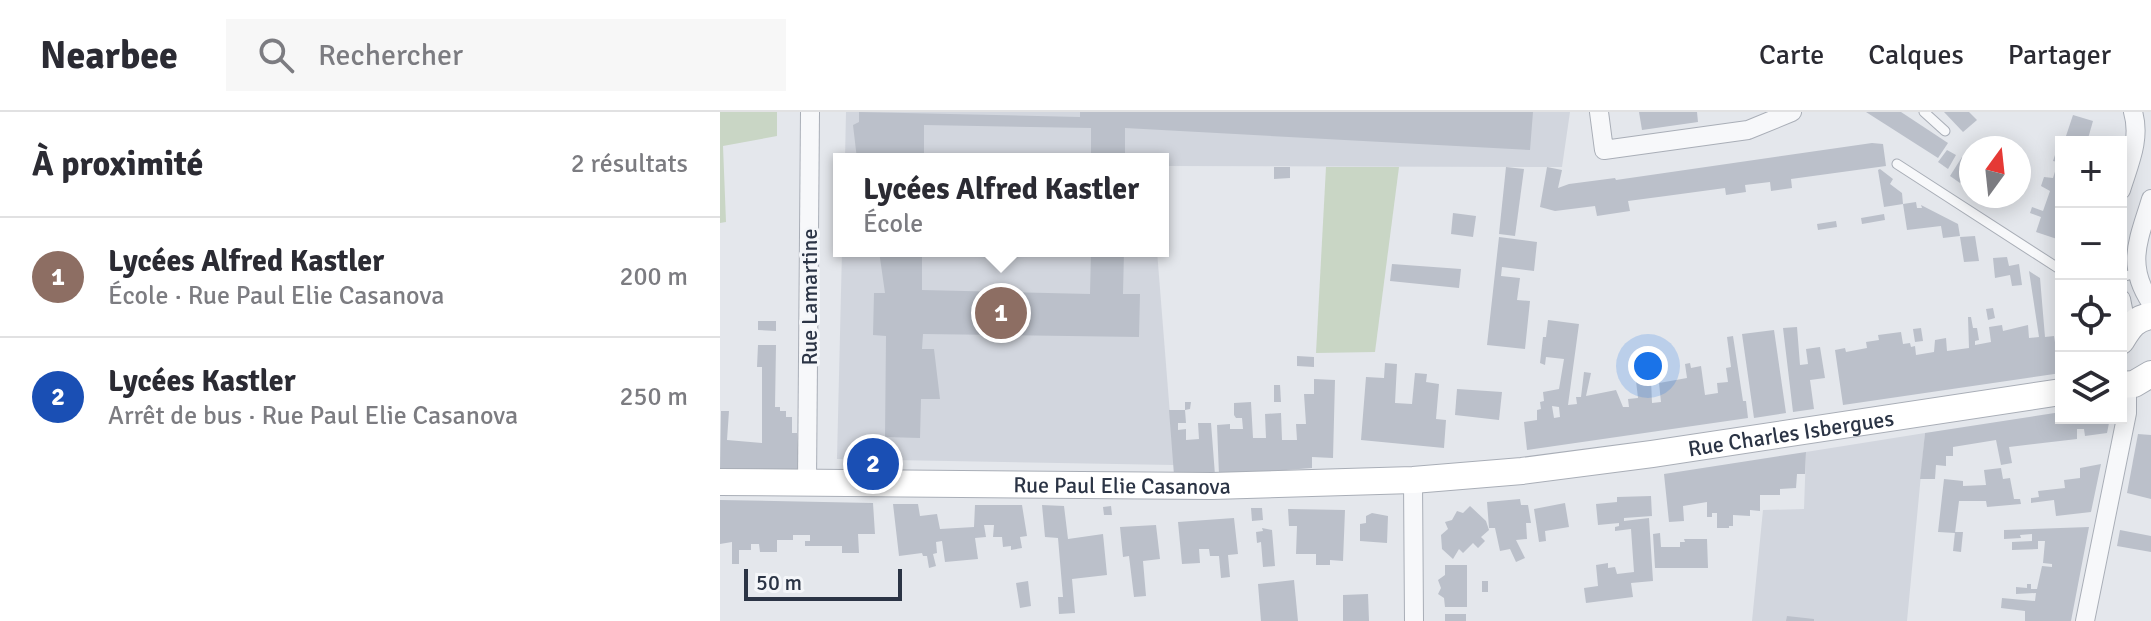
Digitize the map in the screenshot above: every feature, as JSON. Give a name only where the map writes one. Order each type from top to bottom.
[{"type":"main road","points":[[2127,333],[2139,319],[2151,316]]},
{"type":"main road","points":[[2127,385],[2151,374]]},
{"type":"main road","name":"Rue Charles Isbergues","points":[[1522,471],[2055,393]]},
{"type":"main road","name":"Rue Paul Elie Casanova","points":[[720,482],[1212,486],[1413,480],[1522,471]]},
{"type":"street","name":"Rue Lamartine","points":[[807,483],[810,112]]},
{"type":"street","points":[[1599,112],[1604,150],[1748,130],[1792,112]]},
{"type":"street","points":[[2127,170],[2135,144],[2133,112]]},
{"type":"street","points":[[2141,112],[2151,122]]},
{"type":"street","points":[[2151,199],[2129,275],[2151,303]]},
{"type":"street","points":[[2085,621],[2125,424]]},
{"type":"street","points":[[1413,480],[1414,621]]},
{"type":"lane","points":[[1924,112],[1945,131]]},
{"type":"lane","points":[[1897,164],[2055,266]]},
{"type":"shaded area","points":[[846,112],[1570,112],[1562,167],[1169,166],[1169,153],[845,153]]},
{"type":"shaded area","points":[[842,257],[1157,257],[1174,465],[837,459]]},
{"type":"shaded area","points":[[1925,433],[1907,621],[1752,621],[1763,510],[1804,509],[1806,452]]},
{"type":"green space","points":[[720,112],[777,112],[777,136],[723,146],[726,222],[720,223]]},
{"type":"green space","points":[[1326,167],[1399,167],[1375,352],[1316,353]]},
{"type":"building","points":[[859,112],[1080,117],[1080,112],[1533,112],[1530,150],[1125,128],[1125,153],[1091,153],[1091,128],[924,125],[924,153],[856,153],[853,125],[859,122]]},
{"type":"building","points":[[1639,112],[1697,112],[1698,122],[1642,130]]},
{"type":"building","points":[[1866,112],[1901,112],[1948,143],[1938,158]]},
{"type":"building","points":[[1944,112],[1969,112],[1977,120],[1963,132]]},
{"type":"building","points":[[2073,115],[2093,121],[2089,136],[2066,136]]},
{"type":"building","points":[[1872,143],[1883,144],[1886,166],[1791,179],[1792,188],[1771,191],[1770,182],[1745,185],[1746,192],[1726,195],[1725,188],[1628,201],[1630,211],[1597,216],[1595,206],[1555,211],[1540,207],[1547,167],[1562,170],[1558,188]]},
{"type":"building","points":[[1947,150],[1956,155],[1948,169],[1938,162]]},
{"type":"building","points":[[1959,162],[1959,182],[1950,176]]},
{"type":"building","points":[[1274,167],[1290,167],[1290,178],[1274,179]]},
{"type":"building","points":[[1506,167],[1524,169],[1515,236],[1499,234]]},
{"type":"building","points":[[1880,169],[1893,179],[1890,184],[1902,193],[1903,204],[1884,207]]},
{"type":"building","points":[[2055,172],[2055,238],[2036,232],[2041,217],[2030,213],[2032,207],[2043,211],[2050,191],[2041,186],[2044,177],[2053,178]]},
{"type":"building","points":[[1916,202],[1917,208],[1922,208],[1921,205],[1958,224],[1960,236],[1943,238],[1941,226],[1907,230],[1903,204]]},
{"type":"building","points":[[1453,213],[1476,216],[1473,237],[1451,234]]},
{"type":"building","points":[[1884,214],[1885,220],[1862,224],[1861,218]]},
{"type":"building","points":[[1836,221],[1837,227],[1818,230],[1817,224]]},
{"type":"building","points":[[1975,236],[1979,261],[1964,262],[1960,237]]},
{"type":"building","points":[[1499,237],[1537,242],[1534,271],[1502,267],[1501,276],[1520,278],[1517,300],[1530,301],[1525,349],[1487,345]]},
{"type":"building","points":[[880,257],[922,257],[922,290],[1090,294],[1091,257],[1124,257],[1123,294],[1140,294],[1139,337],[923,334],[922,349],[934,349],[940,399],[921,399],[920,438],[885,437],[886,336],[873,335],[874,293],[885,293]]},
{"type":"building","points":[[2007,257],[2009,266],[2019,264],[2022,285],[2012,286],[2010,275],[1995,278],[1993,258]]},
{"type":"building","points":[[1392,264],[1461,269],[1459,288],[1390,281]]},
{"type":"building","points":[[2029,271],[2040,278],[2045,337],[2054,336],[2055,342],[2055,374],[1843,405],[1835,350],[1845,348],[1846,352],[1867,348],[1866,342],[1879,340],[1878,335],[1901,332],[1903,344],[1915,346],[1916,355],[1934,352],[1935,340],[1946,338],[1947,351],[1969,348],[1968,317],[1971,317],[1973,328],[1977,328],[1979,340],[1975,341],[1975,345],[1991,342],[1989,327],[2002,325],[2003,331],[2028,325],[2029,338],[2039,337]]},
{"type":"building","points":[[1993,308],[1995,318],[1988,320],[1986,309]]},
{"type":"building","points":[[1548,320],[1579,324],[1568,405],[1577,404],[1576,397],[1581,397],[1584,372],[1591,373],[1586,396],[1616,390],[1623,407],[1629,407],[1628,399],[1638,398],[1636,381],[1651,379],[1652,403],[1661,402],[1659,383],[1687,378],[1685,364],[1690,363],[1691,368],[1701,366],[1705,395],[1718,393],[1717,383],[1728,382],[1726,368],[1731,367],[1727,337],[1733,336],[1748,418],[1527,450],[1524,422],[1537,420],[1537,410],[1541,409],[1540,402],[1544,401],[1543,392],[1559,389],[1564,359],[1546,357],[1545,365],[1540,363],[1543,337],[1546,337]],"holes":[[[1552,406],[1559,407],[1560,417],[1554,418]]]},
{"type":"building","points":[[758,321],[776,321],[776,331],[758,330]]},
{"type":"building","points":[[1797,327],[1800,365],[1808,364],[1806,349],[1820,347],[1825,378],[1810,380],[1814,409],[1793,412],[1783,328]]},
{"type":"building","points":[[1921,328],[1923,341],[1915,342],[1913,329]]},
{"type":"building","points":[[1774,330],[1786,413],[1754,418],[1742,334]]},
{"type":"building","points":[[758,345],[776,345],[775,407],[786,411],[786,417],[792,417],[792,433],[797,433],[799,470],[720,469],[721,411],[729,411],[727,440],[762,443],[762,367],[757,367]]},
{"type":"building","points":[[1297,356],[1314,357],[1314,367],[1297,366]]},
{"type":"building","points":[[1385,363],[1397,364],[1395,403],[1412,404],[1415,373],[1427,374],[1426,382],[1439,384],[1436,419],[1446,420],[1444,448],[1361,440],[1366,377],[1384,378]]},
{"type":"building","points":[[1314,379],[1335,380],[1333,458],[1312,457],[1312,468],[1219,475],[1217,425],[1230,424],[1230,429],[1243,429],[1242,418],[1234,415],[1234,403],[1251,402],[1253,438],[1266,438],[1265,414],[1281,413],[1282,440],[1297,440],[1296,424],[1306,424],[1304,394],[1314,394]]},
{"type":"building","points":[[1274,385],[1280,385],[1281,402],[1274,402]]},
{"type":"building","points":[[1457,389],[1502,392],[1499,420],[1455,415]]},
{"type":"building","points":[[1185,402],[1191,402],[1190,409],[1185,410]]},
{"type":"building","points":[[1169,410],[1185,410],[1186,423],[1178,423],[1178,430],[1186,429],[1186,440],[1199,439],[1198,423],[1211,423],[1215,475],[1174,475]]},
{"type":"building","points":[[2055,413],[2055,424],[2109,424],[2107,433],[2085,436],[2084,429],[2077,429],[2077,439],[2009,447],[2012,463],[2001,465],[1996,440],[1953,447],[1953,456],[1946,456],[1946,466],[1936,465],[1935,479],[1920,479],[1925,433]]},
{"type":"building","points":[[2138,434],[2151,435],[2151,499],[2127,493]]},
{"type":"building","points":[[1806,452],[1805,474],[1797,474],[1796,488],[1780,489],[1780,495],[1760,495],[1760,511],[1750,510],[1750,516],[1733,515],[1733,526],[1717,528],[1717,513],[1707,517],[1707,502],[1683,506],[1684,521],[1669,522],[1664,474]]},
{"type":"building","points":[[2101,464],[2091,512],[2056,516],[2054,500],[2031,503],[2031,498],[2039,497],[2038,491],[2065,488],[2064,480],[2080,478],[2080,468]]},
{"type":"building","points":[[2001,468],[2003,479],[2010,478],[2014,499],[2020,499],[2021,504],[1987,507],[1986,501],[1959,501],[1955,533],[1938,532],[1944,479],[1963,481],[1963,486],[1986,485],[1984,470]]},
{"type":"building","points":[[1651,496],[1652,516],[1624,518],[1624,521],[1649,518],[1653,581],[1631,583],[1633,597],[1586,603],[1584,588],[1598,586],[1596,565],[1608,563],[1608,568],[1615,567],[1617,574],[1634,572],[1631,529],[1615,531],[1619,523],[1598,525],[1596,504],[1617,502],[1617,497]]},
{"type":"building","points":[[1520,499],[1521,505],[1528,505],[1531,523],[1526,523],[1527,539],[1516,540],[1525,558],[1516,562],[1510,549],[1500,551],[1495,528],[1489,528],[1487,502]]},
{"type":"building","points":[[720,500],[873,503],[875,534],[858,534],[859,553],[842,553],[842,546],[805,546],[805,541],[810,541],[810,535],[793,535],[793,540],[777,540],[777,552],[760,552],[759,544],[751,544],[751,550],[739,550],[739,564],[732,564],[732,542],[720,544]]},
{"type":"building","points":[[1565,503],[1569,527],[1545,531],[1546,541],[1539,542],[1534,509]]},
{"type":"building","points":[[893,504],[918,504],[920,516],[937,514],[940,529],[974,527],[975,505],[1022,505],[1027,536],[1020,537],[1022,548],[1011,550],[1011,546],[1003,547],[1002,537],[993,537],[994,525],[984,525],[986,537],[975,538],[978,559],[945,562],[942,541],[936,542],[937,553],[933,554],[936,566],[929,568],[927,556],[922,553],[899,556]]},
{"type":"building","points":[[1042,505],[1064,506],[1068,539],[1103,534],[1107,575],[1072,579],[1075,613],[1059,614],[1058,597],[1063,597],[1058,538],[1045,537]]},
{"type":"building","points":[[1111,506],[1112,515],[1104,515],[1103,507]]},
{"type":"building","points":[[1470,506],[1486,521],[1489,530],[1481,537],[1485,541],[1478,548],[1473,543],[1463,553],[1459,549],[1453,559],[1442,549],[1441,535],[1448,529],[1445,522],[1452,520],[1457,511],[1463,513]]},
{"type":"building","points":[[1251,508],[1262,508],[1263,520],[1252,521]]},
{"type":"building","points":[[1288,509],[1345,510],[1343,561],[1330,560],[1330,565],[1316,565],[1316,554],[1296,554],[1297,526],[1289,526]]},
{"type":"building","points":[[1372,513],[1388,516],[1387,543],[1360,541],[1360,524],[1366,523],[1366,516]]},
{"type":"building","points":[[1234,518],[1238,554],[1228,555],[1230,577],[1221,578],[1219,556],[1210,556],[1209,549],[1199,549],[1200,563],[1182,564],[1178,522]]},
{"type":"building","points":[[1156,525],[1160,559],[1143,561],[1146,596],[1134,597],[1129,556],[1123,557],[1120,527]]},
{"type":"building","points":[[2089,527],[2071,621],[2025,621],[2025,611],[2001,608],[2002,598],[2035,601],[2036,593],[2016,594],[2016,587],[2027,588],[2027,584],[2031,584],[2031,589],[2037,589],[2042,566],[2052,567],[2052,564],[2043,563],[2045,541],[2038,541],[2038,549],[2012,550],[2012,542],[2032,541],[2032,534],[2004,539],[2004,530]]},
{"type":"building","points":[[1262,528],[1272,530],[1275,566],[1263,567],[1261,542],[1257,543],[1256,532],[1263,531]]},
{"type":"building","points":[[2120,530],[2151,536],[2151,552],[2117,546]]},
{"type":"building","points":[[1955,532],[1963,532],[1961,552],[1953,551]]},
{"type":"building","points":[[1660,533],[1661,547],[1680,547],[1684,539],[1707,539],[1708,568],[1655,568],[1653,534]]},
{"type":"building","points":[[1445,565],[1467,565],[1467,607],[1445,607],[1444,598],[1438,594],[1441,588],[1438,580],[1445,575]]},
{"type":"building","points":[[1294,580],[1298,621],[1261,621],[1258,584]]},
{"type":"building","points":[[1028,581],[1031,606],[1020,608],[1016,583]]},
{"type":"building","points":[[1482,581],[1488,581],[1488,592],[1482,592]]},
{"type":"building","points":[[1368,594],[1369,621],[1343,621],[1343,595]]},
{"type":"building","points":[[1445,614],[1466,614],[1466,621],[1445,621]]},
{"type":"building","points":[[1787,616],[1814,619],[1814,621],[1786,621]]},
{"type":"place","name":"Lycées Alfred Kastler","points":[[1001,313]]},
{"type":"place","name":"Lycées Kastler","points":[[873,464]]}]
